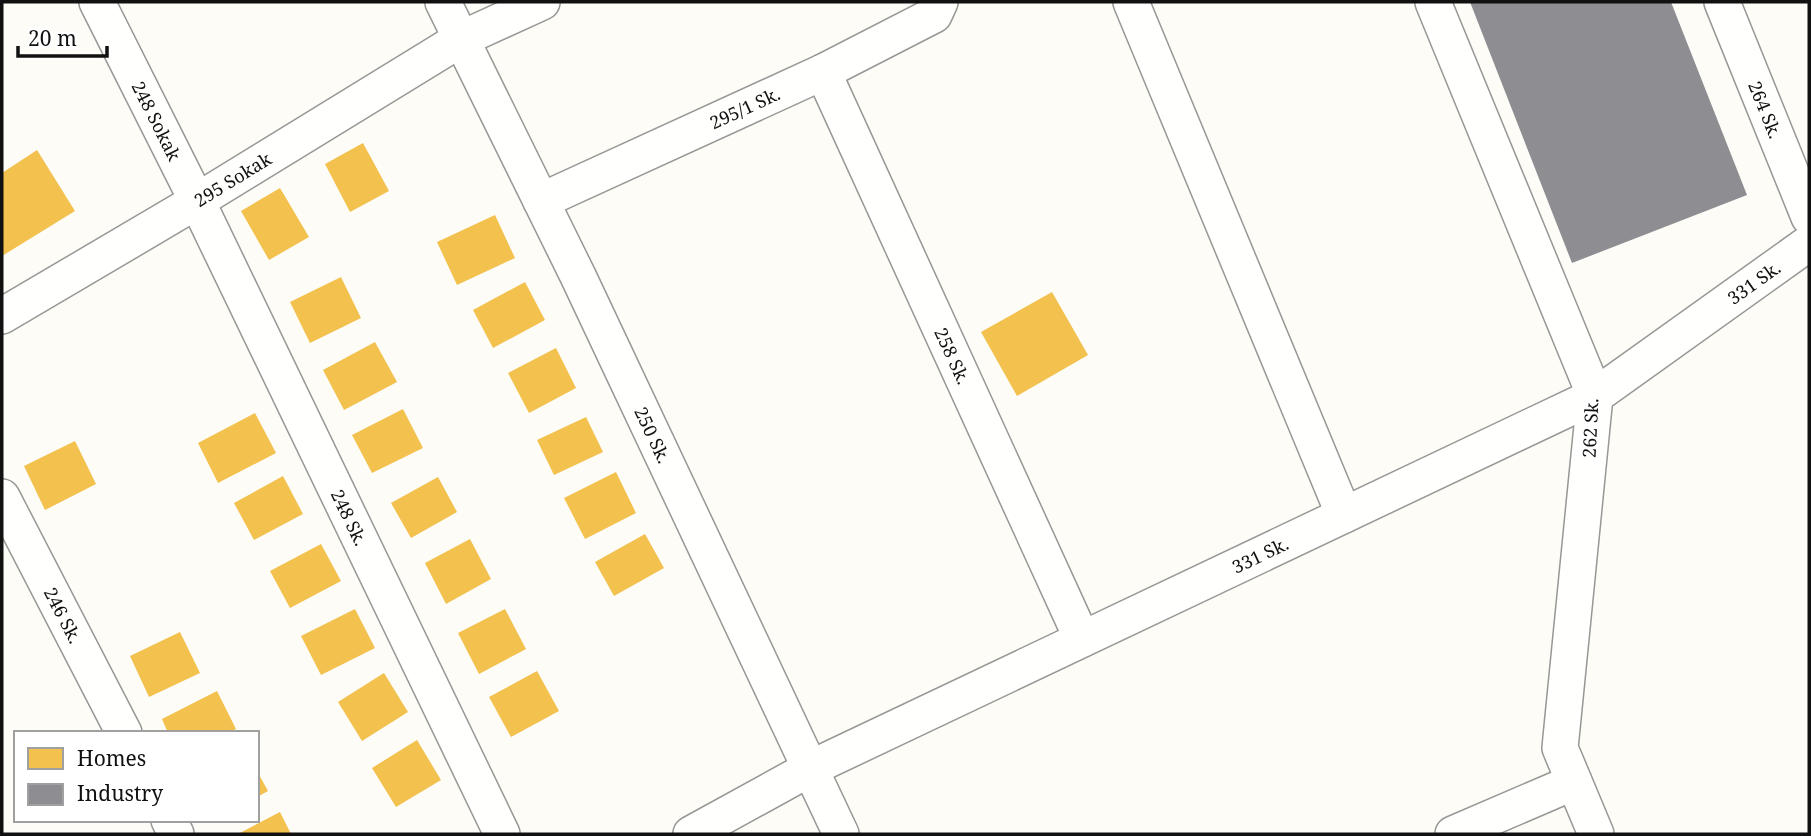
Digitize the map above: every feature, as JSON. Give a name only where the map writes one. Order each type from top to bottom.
[{"type":"street","name":"248 Sokak","points":[[97,2],[198,201]]},
{"type":"street","name":"250 Sk.","points":[[443,2],[541,201],[841,834]]},
{"type":"street","name":"295 Sokak","points":[[2,316],[198,201],[461,39],[542,2]]},
{"type":"street","name":"295/1 Sk.","points":[[541,201],[823,72],[934,15],[940,2]]},
{"type":"street","points":[[1131,2],[1344,515]]},
{"type":"street","name":"262 Sk.","points":[[1433,2],[1595,397],[1560,748],[1596,834]]},
{"type":"street","name":"264 Sk.","points":[[1722,2],[1809,217]]},
{"type":"street","name":"258 Sk.","points":[[823,72],[1082,639]]},
{"type":"street","name":"248 Sk.","points":[[198,201],[502,834]]},
{"type":"street","name":"331 Sk.","points":[[691,834],[811,768],[1595,397],[1809,243]]},
{"type":"street","name":"246 Sk.","points":[[2,497],[123,731]]},
{"type":"street","points":[[1453,834],[1574,782]]},
{"type":"building: Homes","points":[[363,143],[389,191],[350,212],[325,164]]},
{"type":"building: Homes","points":[[37,150],[75,211],[2,256],[2,173]]},
{"type":"building: Homes","points":[[280,188],[309,237],[269,260],[241,211]]},
{"type":"building: Homes","points":[[495,215],[515,258],[457,285],[437,242]]},
{"type":"building: Homes","points":[[341,277],[361,318],[310,343],[290,302]]},
{"type":"building: Homes","points":[[525,282],[545,320],[493,348],[473,310]]},
{"type":"building: Homes","points":[[1052,292],[1088,355],[1017,396],[981,332]]},
{"type":"building: Homes","points":[[375,342],[397,382],[344,410],[323,370]]},
{"type":"building: Homes","points":[[556,348],[576,388],[529,413],[508,373]]},
{"type":"building: Homes","points":[[403,409],[423,448],[372,473],[352,435]]},
{"type":"building: Homes","points":[[255,413],[276,453],[218,483],[198,443]]},
{"type":"building: Homes","points":[[586,417],[603,452],[554,475],[537,440]]},
{"type":"building: Homes","points":[[75,441],[96,484],[45,510],[24,466]]},
{"type":"building: Homes","points":[[616,472],[636,513],[585,539],[564,498]]},
{"type":"building: Homes","points":[[283,476],[303,514],[254,540],[234,503]]},
{"type":"building: Homes","points":[[438,477],[457,512],[411,538],[391,503]]},
{"type":"building: Homes","points":[[645,534],[664,568],[614,596],[595,562]]},
{"type":"building: Homes","points":[[470,539],[491,579],[446,604],[425,563]]},
{"type":"building: Homes","points":[[321,544],[341,581],[290,608],[270,571]]},
{"type":"building: Homes","points":[[355,609],[375,648],[321,675],[301,636]]},
{"type":"building: Homes","points":[[505,609],[526,649],[479,674],[458,633]]},
{"type":"building: Homes","points":[[180,632],[200,673],[149,697],[130,656]]},
{"type":"building: Homes","points":[[537,671],[559,711],[511,737],[489,697]]},
{"type":"building: Homes","points":[[384,673],[408,712],[362,741],[338,702]]},
{"type":"building: Homes","points":[[217,691],[236,729],[167,731],[162,719]]},
{"type":"building: Homes","points":[[417,740],[441,780],[396,807],[372,768]]},
{"type":"building: Homes","points":[[259,775],[268,791],[259,796]]},
{"type":"building: Homes","points":[[280,812],[291,834],[238,834]]},
{"type":"building: Industry","points":[[1470,2],[1671,2],[1747,195],[1572,263]]}]
